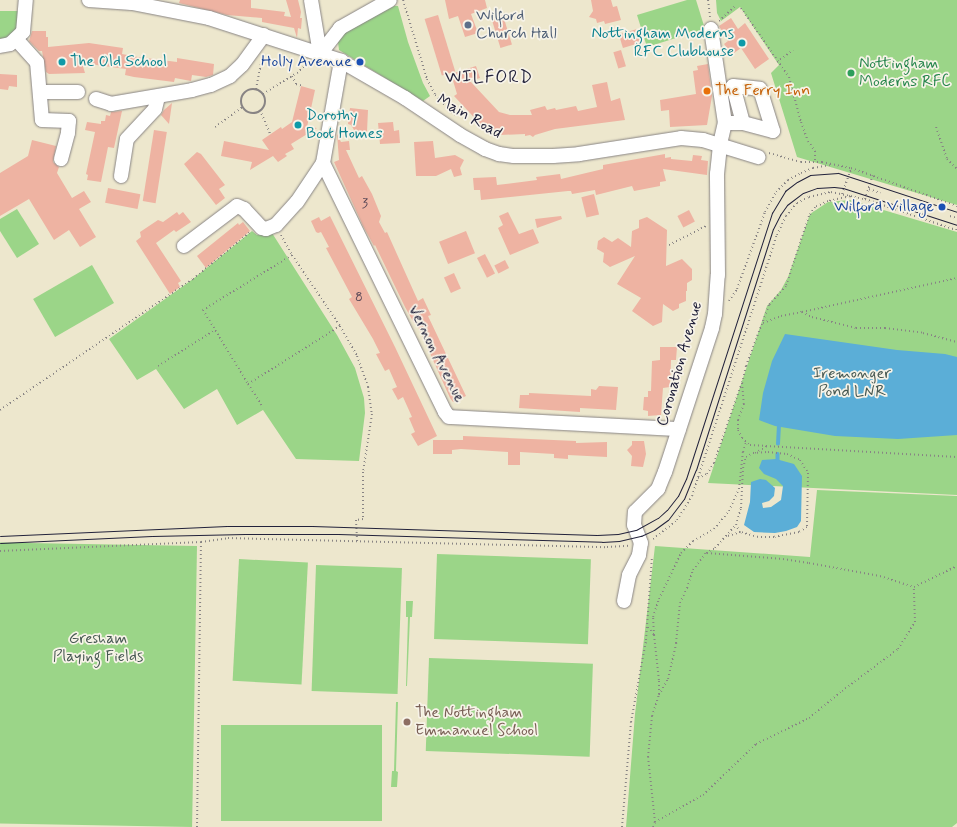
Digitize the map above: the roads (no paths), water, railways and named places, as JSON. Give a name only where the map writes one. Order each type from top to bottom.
[{"type":"street","points":[[0,46],[10,44],[23,32],[26,0]]},
{"type":"street","name":"Main Road","points":[[89,0],[132,3],[209,18],[341,60],[405,98],[460,135],[485,149],[499,154],[531,157],[579,154],[681,138],[720,144],[763,155]]},
{"type":"street","points":[[311,0],[320,54]]},
{"type":"street","points":[[320,54],[340,28],[390,0]]},
{"type":"street","points":[[711,29],[725,124],[743,123]]},
{"type":"street","points":[[95,100],[111,104],[158,97],[211,85],[230,76],[242,65],[264,35]]},
{"type":"street","points":[[16,39],[37,62],[42,120],[69,121],[68,133],[61,159]]},
{"type":"street","points":[[184,246],[237,206],[244,209],[259,225],[266,229],[276,225],[297,202],[323,163],[341,60]]},
{"type":"street","points":[[40,92],[78,92]]},
{"type":"street","points":[[121,176],[125,143],[130,134],[155,109],[158,97]]},
{"type":"street","name":"Coronation Avenue","points":[[624,601],[629,575],[639,555],[641,543],[634,525],[635,512],[658,489],[665,472],[712,328],[717,301],[717,174],[720,144],[725,124]]},
{"type":"street","name":"Vernon Avenue","points":[[323,163],[445,412],[449,417],[679,429]]},
{"type":"water","points":[[785,334],[897,350],[945,354],[957,357],[957,435],[898,439],[835,436],[775,426],[759,420],[763,393],[772,361]]},
{"type":"water","points":[[776,459],[794,464],[802,476],[801,521],[797,527],[786,531],[775,533],[754,532],[744,525],[750,502],[751,482],[760,479],[766,480],[775,488],[774,496],[769,501],[762,503],[763,508],[771,507],[781,500],[783,486],[776,479],[764,474],[759,468],[762,460]]},
{"type":"waterway","points":[[778,444],[779,427]]},
{"type":"waterway","points":[[778,454],[778,459]]},
{"type":"tram line","points":[[0,536],[227,526],[312,526],[597,535],[618,534],[636,530],[658,518],[667,510],[678,496],[686,479],[772,213],[785,191],[810,175],[838,173],[957,212]]},
{"type":"tram line","points":[[0,543],[152,536],[245,534],[338,534],[602,542],[619,541],[641,536],[654,530],[668,520],[684,499],[696,470],[773,229],[787,205],[803,193],[817,188],[843,188],[957,225]]},
{"type":"place","name":"Wilford Church Hall","points":[[468,25]]},
{"type":"place","name":"Nottingham Moderns RFC Clubhouse","points":[[742,43]]},
{"type":"place","name":"The Old School","points":[[62,62]]},
{"type":"place","name":"Holly Avenue","points":[[360,62]]},
{"type":"place","name":"Nottingham Moderns RFC","points":[[851,73]]},
{"type":"place","name":"The Ferry Inn","points":[[707,91]]},
{"type":"place","name":"Dorothy Boot Homes","points":[[298,125]]},
{"type":"place","name":"Wilford Village","points":[[942,207]]},
{"type":"place","name":"The Nottingham Emmanuel School","points":[[407,722]]},
{"type":"district","name":"WILFORD","points":[[489,77]]},
{"type":"park label","name":"Iremonger Pond LNR","points":[[852,383]]},
{"type":"park label","name":"Gresham Playing Fields","points":[[98,648]]}]
